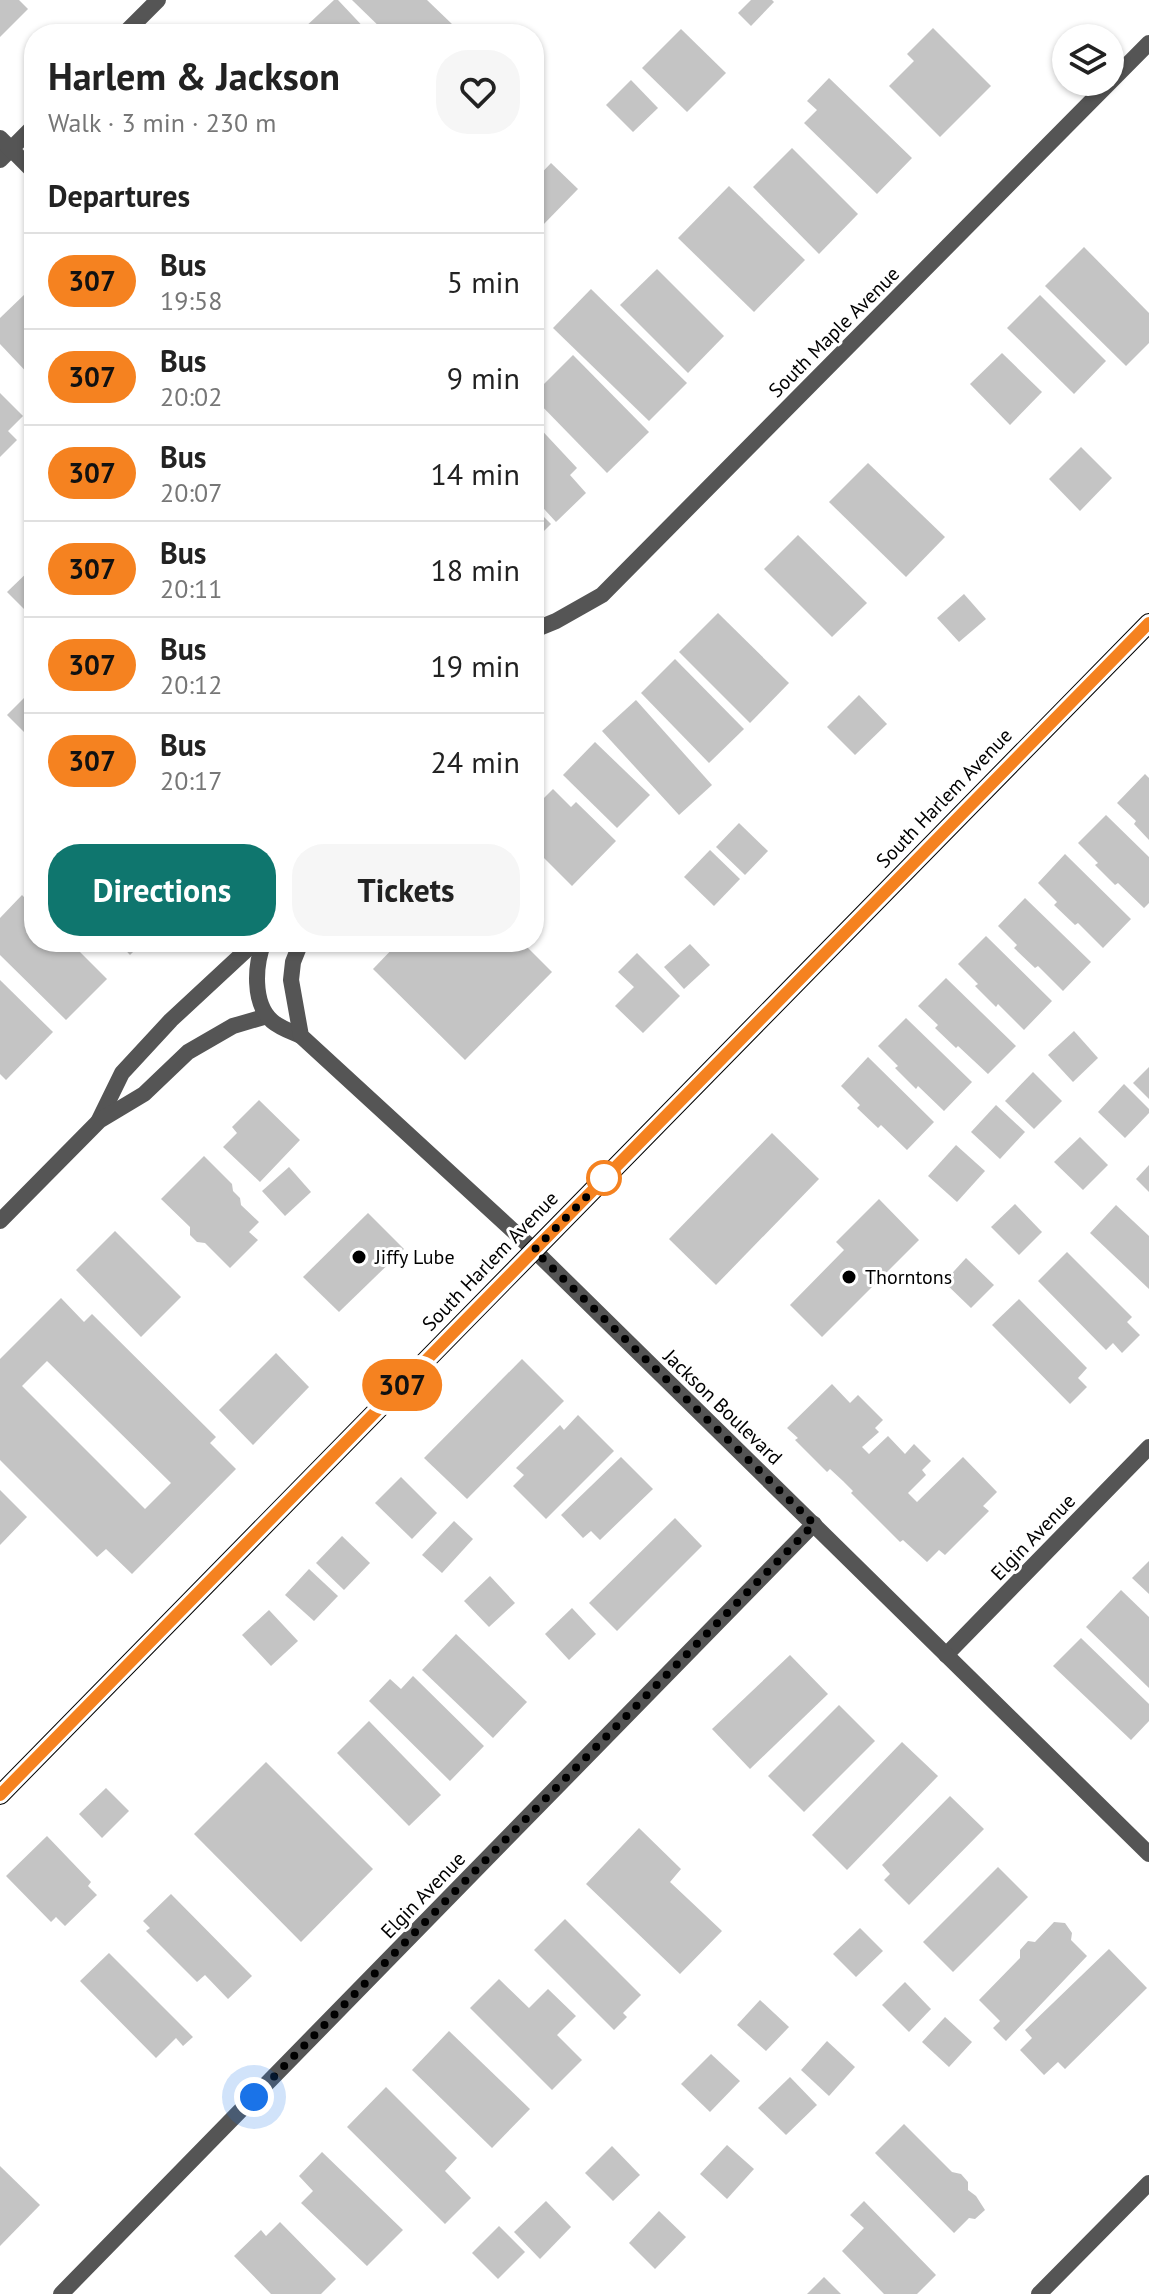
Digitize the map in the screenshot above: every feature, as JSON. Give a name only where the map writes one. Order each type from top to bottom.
[{"type":"main road","name":"South Harlem Avenue","points":[[0,1795],[1149,623]]},
{"type":"street","points":[[134,24],[158,0]]},
{"type":"street","name":"South Maple Avenue","points":[[544,626],[602,595],[1149,43]]},
{"type":"street","points":[[24,134],[4,149],[24,164]]},
{"type":"street","points":[[99,1121],[122,1073],[171,1020],[244,952]]},
{"type":"street","points":[[259,952],[257,978],[260,1003],[274,1023],[301,1036]]},
{"type":"street","points":[[297,952],[291,980],[301,1036]]},
{"type":"street","points":[[0,1221],[99,1121],[144,1094],[188,1052],[233,1026],[267,1016]]},
{"type":"street","name":"Jackson Boulevard","points":[[301,1036],[534,1250],[1149,1854]]},
{"type":"street","name":"Elgin Avenue","points":[[946,1655],[1149,1447]]},
{"type":"street","name":"Elgin Avenue","points":[[61,2294],[814,1524]]},
{"type":"street","points":[[1039,2294],[1149,2183]]},
{"type":"building","points":[[0,0],[19,0],[28,9],[0,37]]},
{"type":"building","points":[[334,0],[338,0],[361,24],[308,24]]},
{"type":"building","points":[[352,0],[427,0],[452,24],[377,24]]},
{"type":"building","points":[[751,0],[774,2],[751,26],[738,13]]},
{"type":"building","points":[[933,28],[991,86],[940,137],[889,86],[914,61],[907,54]]},
{"type":"building","points":[[681,29],[726,73],[687,112],[642,68]]},
{"type":"building","points":[[829,78],[912,158],[877,194],[804,123],[817,110],[807,101]]},
{"type":"building","points":[[631,80],[658,108],[633,132],[606,105]]},
{"type":"building","points":[[792,148],[858,214],[819,254],[753,187]]},
{"type":"building","points":[[551,163],[578,189],[544,224],[544,170]]},
{"type":"building","points":[[729,186],[805,260],[754,312],[678,238]]},
{"type":"building","points":[[1084,247],[1149,313],[1149,343],[1126,366],[1045,286]]},
{"type":"building","points":[[657,269],[724,336],[688,373],[620,305]]},
{"type":"building","points":[[591,289],[687,383],[649,421],[553,328]]},
{"type":"building","points":[[24,295],[24,369],[0,344],[0,318]]},
{"type":"building","points":[[1040,295],[1106,361],[1074,394],[1007,328]]},
{"type":"building","points":[[1002,353],[1042,392],[1010,425],[970,384]]},
{"type":"building","points":[[573,355],[649,432],[607,473],[544,408],[544,384]]},
{"type":"building","points":[[0,393],[23,416],[8,431],[17,440],[0,457]]},
{"type":"building","points":[[544,433],[577,468],[570,475],[586,493],[556,522],[544,509]]},
{"type":"building","points":[[1081,447],[1112,478],[1080,511],[1049,479]]},
{"type":"building","points":[[868,463],[945,537],[906,577],[829,502]]},
{"type":"building","points":[[544,517],[551,524],[544,531]]},
{"type":"building","points":[[798,535],[867,603],[832,637],[764,569]]},
{"type":"building","points":[[24,576],[24,609],[7,592]]},
{"type":"building","points":[[964,594],[986,619],[959,642],[937,618]]},
{"type":"building","points":[[718,613],[789,683],[750,723],[679,652]]},
{"type":"building","points":[[675,659],[744,729],[709,763],[641,693]]},
{"type":"building","points":[[859,695],[887,724],[855,755],[827,727]]},
{"type":"building","points":[[24,698],[24,732],[7,715]]},
{"type":"building","points":[[636,700],[712,785],[679,815],[602,731]]},
{"type":"building","points":[[595,742],[650,795],[617,828],[563,775]]},
{"type":"building","points":[[1145,774],[1149,778],[1149,840],[1134,824],[1136,821],[1117,803]]},
{"type":"building","points":[[553,789],[571,807],[576,802],[616,841],[572,886],[544,858],[544,798]]},
{"type":"building","points":[[1106,815],[1149,857],[1149,903],[1144,908],[1118,883],[1115,885],[1078,843]]},
{"type":"building","points":[[739,823],[768,851],[745,875],[716,847]]},
{"type":"building","points":[[710,850],[740,879],[714,906],[684,877]]},
{"type":"building","points":[[1065,854],[1131,919],[1103,948],[1054,905],[1057,902],[1038,883]]},
{"type":"building","points":[[22,895],[24,952],[80,952],[107,979],[66,1020],[0,955],[0,918]]},
{"type":"building","points":[[1025,898],[1091,962],[1063,991],[1014,948],[1017,945],[998,926]]},
{"type":"building","points":[[986,936],[1052,1001],[1024,1030],[975,986],[978,984],[958,964]]},
{"type":"building","points":[[690,944],[710,965],[684,989],[664,967]]},
{"type":"building","points":[[389,952],[532,952],[552,972],[465,1060],[373,969]]},
{"type":"building","points":[[637,953],[680,996],[643,1033],[615,1006],[634,987],[618,972]]},
{"type":"building","points":[[946,978],[1016,1046],[988,1074],[935,1028],[938,1025],[918,1006]]},
{"type":"building","points":[[0,980],[53,1032],[6,1080],[0,1074]]},
{"type":"building","points":[[906,1018],[972,1082],[944,1111],[918,1086],[916,1089],[878,1046]]},
{"type":"building","points":[[1074,1031],[1098,1058],[1073,1082],[1048,1055]]},
{"type":"building","points":[[868,1057],[934,1122],[907,1150],[881,1125],[878,1128],[857,1108],[860,1105],[841,1086]]},
{"type":"building","points":[[1149,1067],[1149,1099],[1133,1083]]},
{"type":"building","points":[[1033,1072],[1062,1101],[1034,1129],[1005,1101]]},
{"type":"building","points":[[1124,1084],[1149,1109],[1149,1113],[1125,1138],[1098,1112]]},
{"type":"building","points":[[259,1100],[300,1140],[260,1182],[223,1147],[237,1133],[232,1127]]},
{"type":"building","points":[[996,1105],[1025,1132],[1000,1159],[971,1132]]},
{"type":"building","points":[[772,1133],[819,1179],[716,1285],[669,1239]]},
{"type":"building","points":[[1080,1137],[1108,1165],[1083,1190],[1054,1162]]},
{"type":"building","points":[[956,1145],[985,1171],[957,1202],[928,1176]]},
{"type":"building","points":[[204,1156],[232,1184],[241,1205],[259,1222],[249,1232],[258,1240],[230,1268],[205,1243],[197,1242],[190,1235],[190,1227],[161,1199]]},
{"type":"building","points":[[1149,1165],[1149,1192],[1136,1179]]},
{"type":"building","points":[[289,1167],[311,1192],[285,1216],[262,1191]]},
{"type":"building","name":"Thorntons","points":[[879,1199],[919,1240],[822,1337],[790,1305],[844,1250],[836,1242]]},
{"type":"building","points":[[1015,1204],[1042,1232],[1019,1255],[991,1227]]},
{"type":"building","points":[[1116,1205],[1149,1236],[1149,1289],[1090,1233]]},
{"type":"building","name":"Jiffy Lube","points":[[368,1213],[404,1249],[339,1312],[303,1277]]},
{"type":"building","points":[[115,1231],[181,1297],[141,1337],[76,1270]]},
{"type":"building","points":[[1067,1252],[1132,1317],[1127,1322],[1140,1335],[1122,1353],[1113,1343],[1106,1350],[1038,1281]]},
{"type":"building","points":[[966,1258],[994,1285],[971,1308],[944,1282]]},
{"type":"building","points":[[61,1298],[84,1322],[92,1314],[216,1437],[210,1443],[236,1469],[132,1574],[106,1549],[97,1557],[0,1460],[0,1359]],"holes":[[[47,1361],[171,1483],[145,1509],[22,1386]]]},
{"type":"building","points":[[1019,1299],[1087,1368],[1078,1378],[1087,1387],[1070,1404],[992,1325]]},
{"type":"building","points":[[276,1353],[309,1387],[253,1445],[219,1410]]},
{"type":"building","points":[[522,1359],[564,1401],[467,1499],[424,1458]]},
{"type":"building","points":[[832,1384],[850,1403],[858,1395],[883,1420],[875,1428],[879,1432],[862,1447],[869,1454],[888,1436],[905,1454],[914,1444],[931,1461],[922,1470],[926,1475],[908,1493],[917,1502],[963,1457],[997,1492],[983,1506],[989,1511],[945,1555],[939,1550],[927,1562],[903,1540],[900,1542],[843,1481],[830,1469],[827,1472],[795,1440],[798,1438],[787,1428]]},
{"type":"building","points":[[578,1415],[614,1451],[546,1519],[513,1486],[524,1475],[516,1468],[560,1425],[564,1430]]},
{"type":"building","points":[[621,1457],[653,1489],[600,1540],[591,1531],[583,1538],[561,1515]]},
{"type":"building","points":[[401,1477],[437,1513],[412,1539],[375,1503]]},
{"type":"building","points":[[0,1490],[27,1517],[0,1545]]},
{"type":"building","points":[[675,1518],[702,1546],[617,1631],[589,1603]]},
{"type":"building","points":[[454,1521],[473,1539],[442,1573],[422,1555]]},
{"type":"building","points":[[342,1536],[370,1563],[344,1590],[316,1563]]},
{"type":"building","points":[[1149,1561],[1149,1594],[1132,1578]]},
{"type":"building","points":[[309,1569],[338,1596],[314,1621],[285,1595]]},
{"type":"building","points":[[490,1576],[515,1603],[489,1627],[464,1601]]},
{"type":"building","points":[[1121,1590],[1149,1617],[1149,1688],[1086,1627]]},
{"type":"building","points":[[572,1608],[596,1634],[569,1660],[545,1634]]},
{"type":"building","points":[[269,1610],[298,1641],[271,1666],[242,1635]]},
{"type":"building","points":[[456,1634],[527,1702],[493,1738],[422,1670]]},
{"type":"building","points":[[1081,1638],[1149,1704],[1149,1721],[1131,1740],[1053,1666]]},
{"type":"building","points":[[790,1655],[828,1694],[750,1769],[712,1729]]},
{"type":"building","points":[[413,1676],[484,1746],[450,1781],[369,1701],[390,1679],[401,1689]]},
{"type":"building","points":[[839,1705],[875,1741],[804,1812],[768,1776]]},
{"type":"building","points":[[369,1721],[441,1795],[409,1826],[337,1753]]},
{"type":"building","points":[[902,1742],[938,1776],[847,1870],[812,1835]]},
{"type":"building","points":[[266,1762],[373,1869],[301,1942],[194,1834]]},
{"type":"building","points":[[106,1788],[129,1811],[102,1838],[79,1814]]},
{"type":"building","points":[[950,1796],[984,1829],[909,1905],[884,1880],[890,1874],[882,1865]]},
{"type":"building","points":[[639,1828],[681,1869],[670,1882],[722,1931],[680,1974],[586,1884]]},
{"type":"building","points":[[47,1836],[91,1882],[88,1886],[97,1895],[65,1926],[56,1917],[51,1922],[6,1876]]},
{"type":"building","points":[[998,1867],[1028,1897],[953,1972],[923,1942]]},
{"type":"building","points":[[171,1894],[252,1976],[228,1999],[205,1975],[197,1982],[146,1931],[150,1928],[143,1921]]},
{"type":"building","points":[[565,1919],[641,1995],[623,2013],[627,2017],[614,2030],[534,1950]]},
{"type":"building","points":[[1054,1922],[1065,1923],[1072,1933],[1071,1940],[1087,1956],[1006,2041],[993,2028],[1000,2021],[979,2000],[1020,1958],[1020,1950],[1028,1941],[1035,1942]]},
{"type":"building","points":[[860,1928],[883,1951],[856,1977],[833,1954]]},
{"type":"building","points":[[1109,1949],[1147,1988],[1065,2069],[1058,2062],[1044,2075],[1020,2050],[1032,2038],[1025,2030]]},
{"type":"building","points":[[109,1953],[193,2037],[183,2046],[176,2038],[156,2058],[80,1981]]},
{"type":"building","points":[[499,1979],[529,2008],[548,1989],[576,2016],[557,2035],[582,2060],[552,2090],[470,2008]]},
{"type":"building","points":[[905,1982],[931,2009],[909,2032],[882,2005]]},
{"type":"building","points":[[760,2000],[789,2027],[766,2051],[737,2025]]},
{"type":"building","points":[[945,2017],[972,2042],[949,2067],[922,2042]]},
{"type":"building","points":[[449,2031],[530,2109],[492,2148],[412,2070]]},
{"type":"building","points":[[827,2041],[855,2067],[829,2096],[801,2070]]},
{"type":"building","points":[[711,2054],[740,2081],[710,2112],[681,2084]]},
{"type":"building","points":[[790,2077],[817,2105],[786,2135],[758,2108]]},
{"type":"building","points":[[386,2087],[457,2158],[445,2171],[471,2198],[445,2224],[347,2127]]},
{"type":"building","points":[[904,2124],[952,2172],[961,2174],[968,2182],[968,2190],[985,2210],[975,2219],[969,2218],[954,2233],[875,2153]]},
{"type":"building","points":[[727,2145],[754,2169],[727,2199],[700,2174]]},
{"type":"building","points":[[612,2146],[640,2175],[613,2201],[585,2173]]},
{"type":"building","points":[[322,2152],[403,2230],[367,2266],[301,2203],[313,2191],[299,2176]]},
{"type":"building","points":[[0,2166],[40,2205],[0,2246]]},
{"type":"building","points":[[546,2201],[571,2227],[540,2259],[514,2232]]},
{"type":"building","points":[[864,2201],[936,2275],[917,2294],[884,2294],[842,2251],[864,2228],[850,2215]]},
{"type":"building","points":[[659,2211],[686,2237],[655,2269],[629,2243]]},
{"type":"building","points":[[280,2222],[336,2279],[321,2294],[271,2294],[234,2256],[261,2230],[266,2236]]},
{"type":"building","points":[[499,2226],[525,2252],[498,2279],[472,2253]]},
{"type":"building","points":[[824,2277],[841,2294],[807,2294]]},
{"type":"bus line","name":"307","points":[[0,1795],[1149,623]]},
{"type":"place","name":"Jiffy Lube","points":[[359,1257]]},
{"type":"place","name":"Thorntons","points":[[849,1277]]},
{"type":"route","points":[[254,2097],[814,1524],[534,1250],[607,1176],[604,1178]]}]
